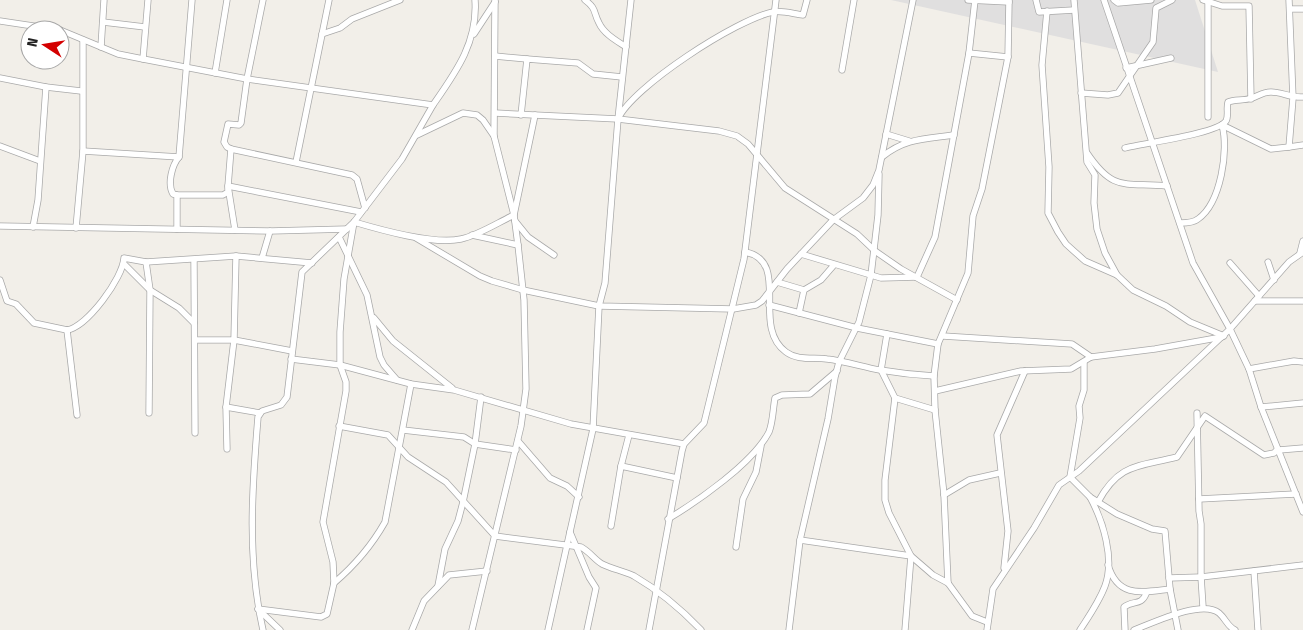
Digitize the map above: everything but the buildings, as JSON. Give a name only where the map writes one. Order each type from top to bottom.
[{"type":"street","points":[[102,47],[104,0]]},
{"type":"street","points":[[143,59],[148,0]]},
{"type":"street","points":[[192,0],[188,68],[179,157],[174,163],[170,187],[173,194],[177,196],[223,195],[228,192],[232,149]]},
{"type":"street","points":[[215,73],[227,0]]},
{"type":"street","points":[[262,0],[241,123],[239,125],[228,124],[225,128],[224,142],[227,147],[232,149],[352,175],[357,179],[363,210]]},
{"type":"street","points":[[296,162],[329,0]]},
{"type":"street","points":[[322,34],[340,28],[352,19],[400,0]]},
{"type":"street","points":[[473,36],[476,0]]},
{"type":"street","points":[[226,407],[260,413],[281,405],[284,401],[292,351],[299,280],[302,272],[354,222],[417,135],[433,106],[461,66],[473,36],[496,0]]},
{"type":"street","points":[[472,630],[516,450],[526,389],[523,290],[518,245],[514,218],[494,136],[496,0]]},
{"type":"street","points":[[585,0],[594,7],[599,24],[607,34],[626,47]]},
{"type":"street","points":[[548,630],[593,429],[599,306],[606,271],[618,120],[631,0]]},
{"type":"street","points":[[649,630],[668,519],[684,444],[704,423],[733,309],[745,252],[776,0]]},
{"type":"street","points":[[618,120],[630,101],[705,43],[774,11],[803,15],[807,0]]},
{"type":"street","points":[[842,70],[854,0]]},
{"type":"street","points":[[414,236],[480,276],[523,290],[599,306],[733,309],[756,305],[769,293],[801,254],[833,220],[863,198],[874,185],[882,157],[913,0]]},
{"type":"street","points":[[917,277],[935,237],[969,53],[972,0],[1009,1],[1008,57],[982,189],[973,216],[968,273],[938,344],[934,376],[935,410],[944,495],[948,583],[972,616],[988,622]]},
{"type":"street","points":[[1036,0],[1039,12],[1074,10]]},
{"type":"street","points":[[1074,0],[1086,162],[1096,175],[1094,203],[1097,228],[1105,253],[1117,275],[1133,290],[1166,306],[1180,317],[1224,336]]},
{"type":"street","points":[[1104,0],[1151,142],[1199,275],[1249,368],[1261,407],[1303,512]]},
{"type":"street","points":[[1114,0],[1118,3],[1151,0]]},
{"type":"street","points":[[1081,92],[1108,95],[1118,93],[1130,79],[1153,42],[1156,8],[1172,0]]},
{"type":"street","points":[[1203,0],[1208,0],[1222,6],[1249,3],[1251,98]]},
{"type":"street","points":[[1208,0],[1208,117]]},
{"type":"street","points":[[1289,0],[1293,98],[1289,146]]},
{"type":"street","points":[[1290,9],[1303,9]]},
{"type":"street","points":[[1046,11],[1042,65],[1049,159],[1048,213],[1066,244],[1075,253],[1085,261],[1117,275]]},
{"type":"street","points":[[0,21],[20,24]]},
{"type":"street","points":[[103,22],[145,27]]},
{"type":"street","points":[[70,34],[118,54],[188,68],[310,89],[433,106]]},
{"type":"street","points":[[76,228],[83,151],[81,91],[83,40]]},
{"type":"street","points":[[969,53],[1008,57]]},
{"type":"street","points":[[495,56],[578,63],[593,74],[622,78]]},
{"type":"street","points":[[1126,68],[1171,58]]},
{"type":"street","points":[[521,115],[527,59]]},
{"type":"street","points":[[0,78],[46,87],[81,91]]},
{"type":"street","points":[[33,227],[37,210],[46,87]]},
{"type":"street","points":[[1125,148],[1200,134],[1222,125],[1228,117],[1228,102],[1271,92],[1293,98],[1303,97]]},
{"type":"street","points":[[417,135],[463,112],[476,115],[483,120],[494,136]]},
{"type":"street","points":[[495,113],[618,120],[719,131],[738,136],[748,144],[785,188],[864,239],[875,251],[957,300]]},
{"type":"street","points":[[535,115],[514,218],[528,237],[554,255]]},
{"type":"street","points":[[1222,125],[1271,149],[1303,145]]},
{"type":"street","points":[[1180,223],[1190,223],[1199,219],[1218,189],[1225,140],[1222,125]]},
{"type":"street","points":[[886,134],[909,141]]},
{"type":"street","points":[[882,157],[898,145],[909,141],[954,134]]},
{"type":"street","points":[[0,146],[21,152],[40,161]]},
{"type":"street","points":[[83,151],[179,157]]},
{"type":"street","points":[[1086,151],[1102,173],[1120,184],[1144,183],[1167,186]]},
{"type":"street","points":[[789,630],[800,540],[839,362],[857,328],[871,276],[875,251],[879,170]]},
{"type":"street","points":[[228,186],[363,210]]},
{"type":"street","points":[[228,186],[235,230]]},
{"type":"street","points":[[177,196],[177,229]]},
{"type":"street","points":[[354,222],[387,232],[446,240],[460,239],[514,218]]},
{"type":"street","points":[[258,609],[322,617],[327,614],[334,583],[333,562],[323,522],[346,382],[340,365],[340,332],[344,279],[349,260],[354,222]]},
{"type":"street","points":[[0,226],[270,231],[347,229]]},
{"type":"street","points":[[262,258],[270,231]]},
{"type":"street","points":[[472,235],[518,245]]},
{"type":"street","points":[[339,237],[367,295],[374,318],[380,357],[384,365],[397,380]]},
{"type":"street","points":[[987,630],[991,594],[1004,570],[1034,528],[1059,485],[1080,472],[1230,330],[1259,296],[1302,253],[1303,241]]},
{"type":"street","points":[[745,252],[757,254],[768,271],[771,331],[776,341],[786,352],[806,358],[934,376]]},
{"type":"street","points":[[801,254],[881,278],[917,277]]},
{"type":"street","points":[[0,280],[6,301],[16,304],[34,323],[67,330],[83,321],[104,297],[119,276],[124,264],[124,258],[146,262],[194,261],[236,256],[312,263]]},
{"type":"street","points":[[227,449],[226,407],[234,340],[236,256]]},
{"type":"street","points":[[194,261],[195,433]]},
{"type":"street","points":[[146,262],[150,290],[149,413]]},
{"type":"street","points":[[1268,262],[1274,280]]},
{"type":"street","points":[[1230,263],[1259,296]]},
{"type":"street","points":[[124,264],[150,290],[179,308],[194,323]]},
{"type":"street","points":[[777,282],[804,290],[821,280],[834,265]]},
{"type":"street","points":[[799,313],[804,290]]},
{"type":"street","points":[[1255,301],[1303,301]]},
{"type":"street","points":[[769,305],[857,328],[938,344]]},
{"type":"street","points":[[374,318],[393,341],[454,390]]},
{"type":"street","points":[[67,330],[77,415]]},
{"type":"street","points":[[887,334],[882,370],[895,398],[885,480],[885,500],[888,512],[911,556],[933,576],[948,583]]},
{"type":"street","points":[[943,336],[1072,344],[1091,357]]},
{"type":"street","points":[[935,391],[1025,371],[1071,369],[1084,363],[1091,357],[1155,349],[1224,336]]},
{"type":"street","points":[[194,340],[234,340],[292,351]]},
{"type":"street","points":[[291,359],[340,365],[412,384],[454,390],[593,429],[684,444]]},
{"type":"street","points":[[1249,368],[1294,361],[1303,362]]},
{"type":"street","points":[[1070,477],[1080,418],[1079,406],[1084,390],[1084,363]]},
{"type":"street","points":[[668,519],[695,501],[748,459],[760,446],[770,430],[775,398],[782,394],[810,394],[837,371]]},
{"type":"street","points":[[1004,570],[1008,531],[996,442],[998,428],[1025,371]]},
{"type":"street","points":[[334,583],[348,572],[376,537],[385,522],[412,384]]},
{"type":"street","points":[[438,586],[445,549],[458,521],[463,502],[475,444],[481,397]]},
{"type":"street","points":[[895,398],[935,410]]},
{"type":"street","points":[[1261,407],[1303,404]]},
{"type":"street","points":[[260,413],[252,505],[252,557],[258,609],[263,630]]},
{"type":"street","points":[[1197,414],[1195,427],[1203,607]]},
{"type":"street","points":[[1098,502],[1107,486],[1122,472],[1178,458],[1195,427],[1204,416],[1264,455],[1279,450],[1303,448]]},
{"type":"street","points":[[339,426],[388,436],[408,457],[446,482],[495,536],[577,546],[590,552],[597,561],[632,575],[656,591],[701,630]]},
{"type":"street","points":[[403,430],[464,437],[475,444],[516,450]]},
{"type":"street","points":[[611,526],[629,435]]},
{"type":"street","points":[[518,441],[550,478],[567,486],[579,497]]},
{"type":"street","points":[[736,547],[743,499],[756,472],[760,446]]},
{"type":"street","points":[[622,466],[677,478]]},
{"type":"street","points":[[944,495],[969,480],[1000,472]]},
{"type":"street","points":[[1080,472],[1081,487]]},
{"type":"street","points":[[1070,477],[1090,497],[1103,523],[1107,561],[1105,586],[1080,630]]},
{"type":"street","points":[[1199,499],[1296,494]]},
{"type":"street","points":[[1090,497],[1127,518],[1165,531],[1170,589],[1178,630]]},
{"type":"street","points":[[570,532],[589,577],[596,588],[587,630]]},
{"type":"street","points":[[800,540],[911,556]]},
{"type":"street","points":[[905,630],[911,556]]},
{"type":"street","points":[[1107,561],[1115,582],[1123,587],[1146,594],[1170,589]]},
{"type":"street","points":[[1169,578],[1201,577],[1303,565]]},
{"type":"street","points":[[412,630],[424,602],[448,575],[487,571]]},
{"type":"street","points":[[1254,571],[1258,630]]},
{"type":"street","points":[[1125,630],[1124,607],[1127,604],[1143,601],[1146,594]]},
{"type":"street","points":[[1134,630],[1203,607],[1219,613],[1229,627],[1235,630]]},
{"type":"street","points":[[258,609],[280,630]]},
{"type":"shaded area","points":[[891,0],[1195,0],[1218,72]]}]
